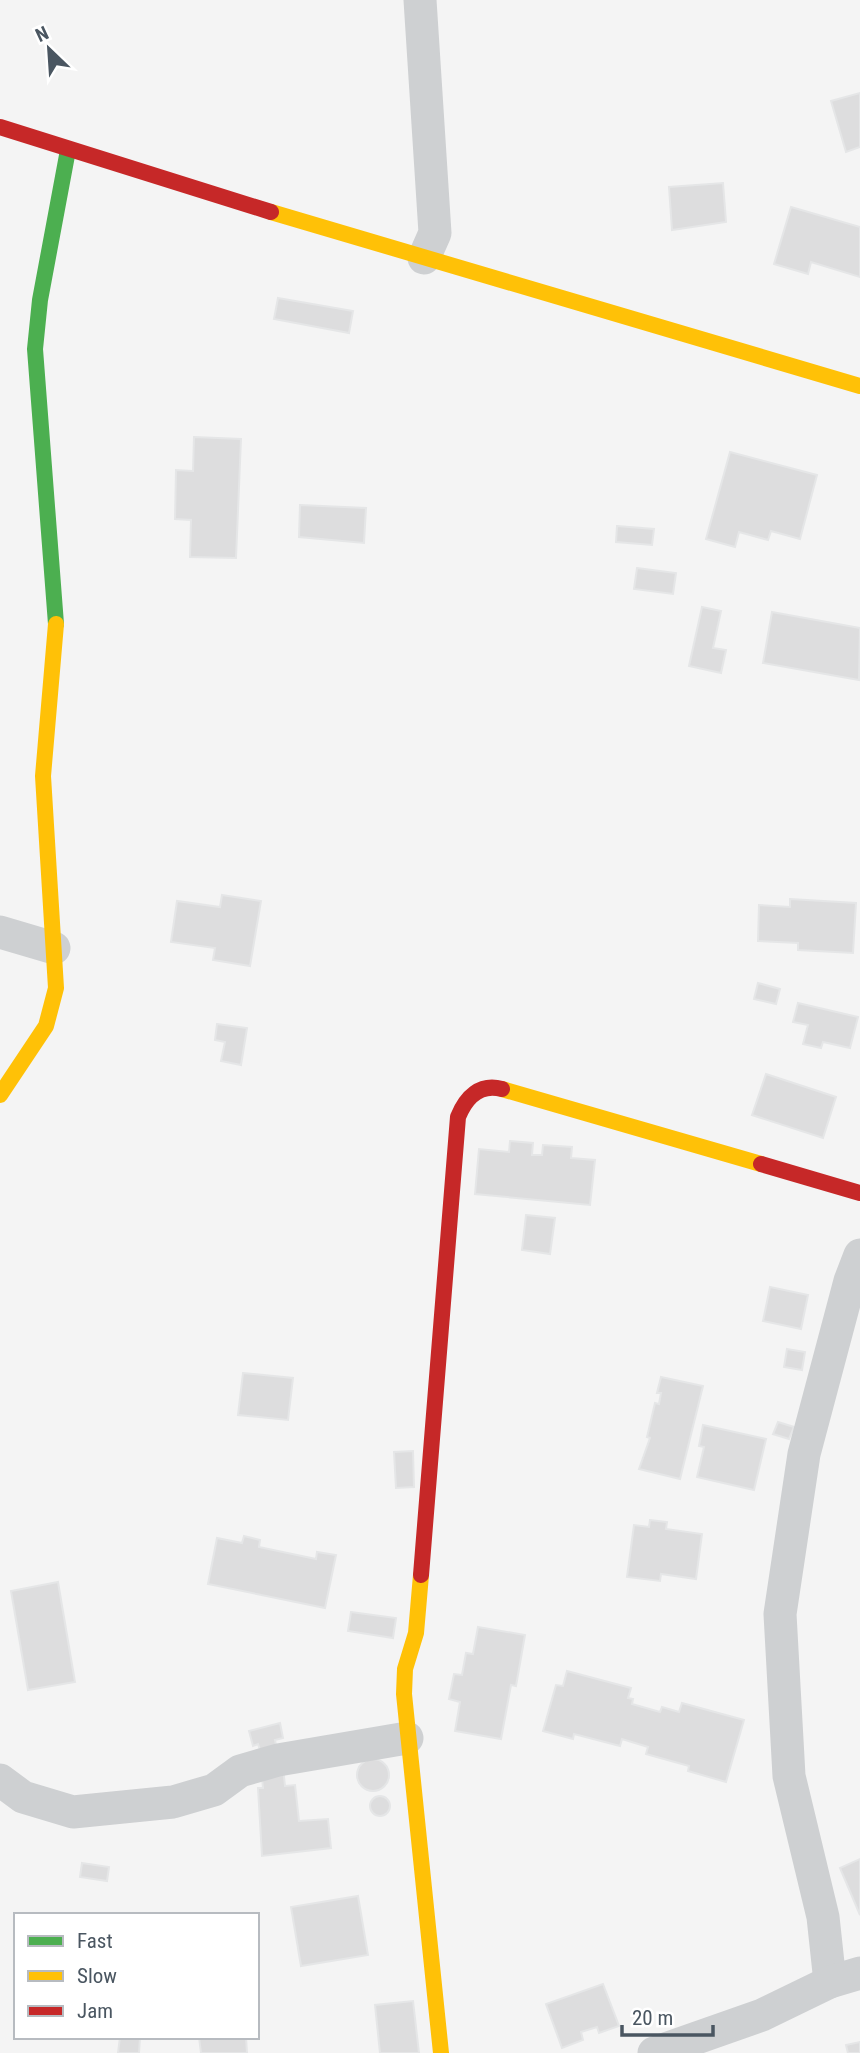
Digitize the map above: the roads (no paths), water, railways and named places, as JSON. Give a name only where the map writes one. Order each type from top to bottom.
[{"type":"street","points":[[420,0],[435,233],[424,258]]},
{"type":"street","points":[[0,127],[424,258],[860,386]]},
{"type":"street","points":[[0,1095],[46,1026],[56,988],[43,776],[57,637],[35,349],[40,300],[68,150]]},
{"type":"street","points":[[0,932],[54,948]]},
{"type":"street","points":[[442,2053],[407,1738],[405,1668],[416,1633],[458,1117],[464,1099],[482,1088],[495,1087],[860,1193]]},
{"type":"street","points":[[654,2053],[762,2015],[845,1978],[823,1917],[789,1776],[780,1614],[804,1454],[850,1282],[860,1255]]},
{"type":"street","points":[[0,1780],[23,1797],[73,1812],[173,1802],[214,1790],[240,1771],[278,1760],[407,1738]]}]
